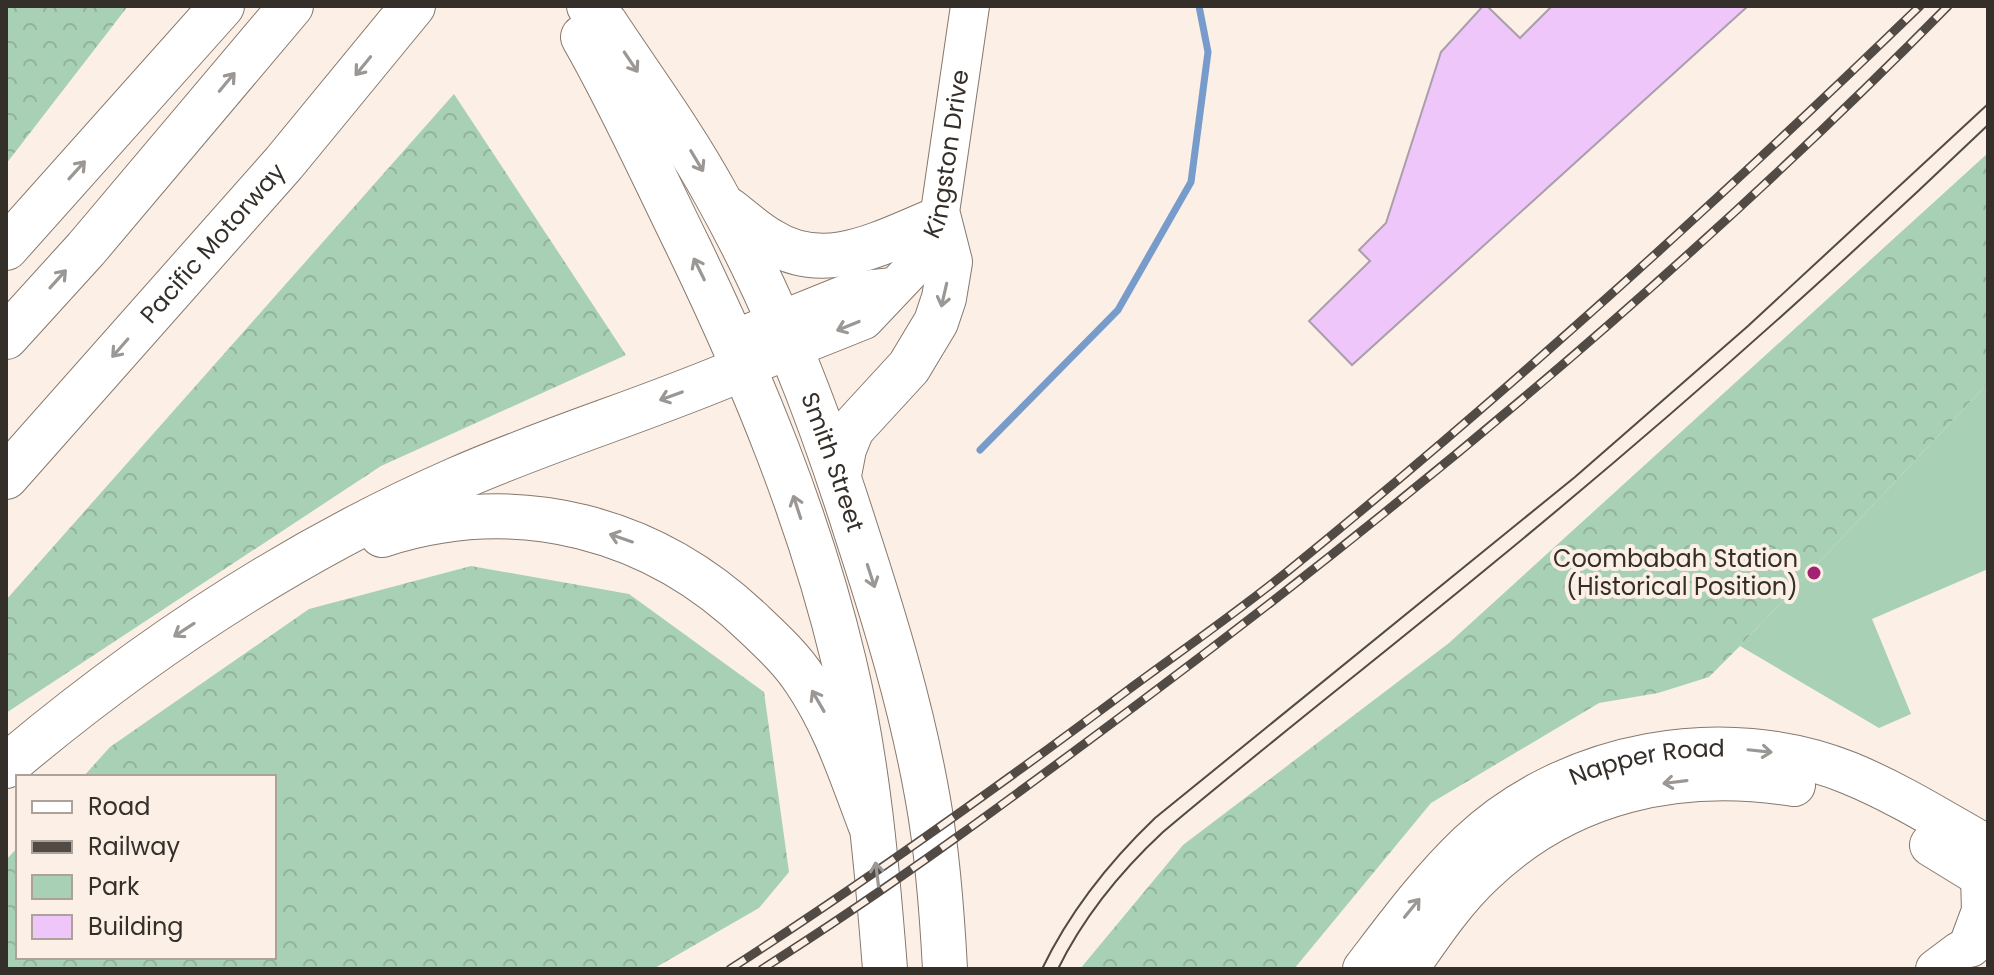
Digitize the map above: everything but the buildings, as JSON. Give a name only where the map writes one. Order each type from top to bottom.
[{"type":"main road","points":[[6,248],[222,6]]},
{"type":"main road","points":[[6,337],[86,249],[291,6]]},
{"type":"main road","name":"Pacific Motorway","points":[[6,477],[284,163],[413,6]]},
{"type":"main road","name":"Smith Street","points":[[571,6],[580,32],[632,127],[738,354],[787,479],[829,606],[860,739],[878,881],[885,969]]},
{"type":"main road","name":"Smith Street","points":[[589,6],[605,23],[671,121],[720,203],[785,334],[839,475],[885,622],[917,745],[937,859],[945,969]]},
{"type":"main road","points":[[720,203],[770,241],[800,253],[830,257],[864,250],[939,219],[950,262],[936,322],[909,367],[852,429],[839,475]]},
{"type":"main road","points":[[6,766],[58,722],[170,639],[319,547],[400,505],[738,354]]},
{"type":"main road","points":[[319,547],[382,535],[414,524],[493,516],[567,523],[638,544],[675,562],[740,610],[787,656],[804,678],[837,738],[870,824]]},
{"type":"main road","name":"Napper Road","points":[[1364,969],[1436,878],[1499,819],[1571,779],[1649,755],[1727,748],[1771,752],[1847,772],[1891,791],[1986,867]]},
{"type":"main road","name":"Napper Road","points":[[1407,969],[1456,903],[1482,874],[1510,850],[1538,830],[1571,813],[1640,786],[1708,778],[1756,779],[1802,787],[1842,799],[1986,867]]},
{"type":"main road","points":[[1982,948],[1986,867]]},
{"type":"street","name":"Kingston Drive","points":[[738,354],[785,334],[864,320],[917,264],[939,219],[970,6]]},
{"type":"street","points":[[1935,969],[1982,948]]},
{"type":"green space","points":[[6,6],[128,6],[6,164]]},
{"type":"green space","points":[[454,94],[626,355],[381,466],[6,713],[6,600]]},
{"type":"green space","points":[[1988,153],[1988,383],[1709,677],[1658,693],[1599,703],[1431,803],[1294,969],[1080,969],[1183,845],[1449,643]]},
{"type":"green space","points":[[1988,383],[1988,569],[1872,619],[1911,714],[1879,728],[1740,646]]},
{"type":"green space","points":[[471,566],[629,594],[764,692],[789,872],[759,908],[653,969],[6,969],[6,860],[16,849],[16,959],[276,959],[276,775],[85,775],[110,747],[309,609]]},
{"type":"waterway","points":[[980,450],[1118,310],[1191,182],[1208,52],[1199,6]]},
{"type":"tram line","points":[[1042,969],[1065,927],[1092,888],[1155,818],[1575,477],[1748,326],[1988,104]]},
{"type":"tram line","points":[[1058,969],[1079,931],[1104,896],[1163,832],[1618,459],[1806,295],[1988,125]]},
{"type":"railway","points":[[730,969],[981,798],[1288,571],[1531,366],[1766,152],[1920,6]]},
{"type":"railway","points":[[762,969],[906,873],[1046,772],[1245,622],[1454,456],[1557,370],[1756,192],[1948,6]]},
{"type":"place","name":"Coombabah Station (Historical Position)","points":[[1814,573]]}]
